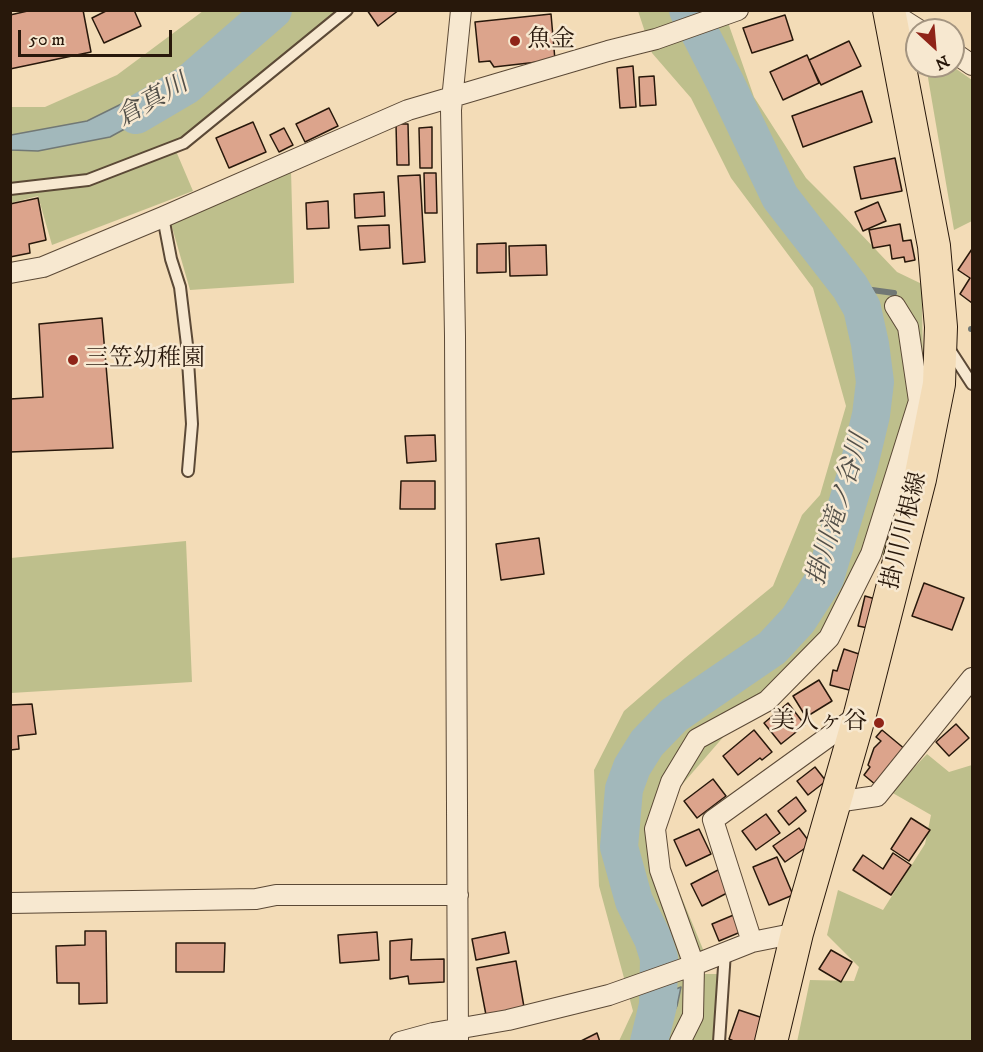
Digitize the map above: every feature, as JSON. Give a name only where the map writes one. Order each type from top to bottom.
[{"type":"main road","name":"掛川川根線","points":[[771,1041],[797,933],[860,714],[920,479],[939,384],[940,321],[934,246],[889,11]]},
{"type":"street","points":[[457,1036],[452,96],[461,10]]},
{"type":"street","points":[[889,11],[905,21]]},
{"type":"street","points":[[10,273],[43,267],[408,110],[656,39],[730,13]]},
{"type":"street","points":[[680,1041],[693,1016],[687,967],[660,870],[655,829],[671,782],[697,739],[767,701],[829,638],[871,554],[919,401],[908,327],[895,306]]},
{"type":"street","points":[[836,802],[877,796],[972,678]]},
{"type":"street","points":[[752,942],[713,820],[860,714]]},
{"type":"street","points":[[10,903],[256,898],[276,895],[458,895]]},
{"type":"street","points":[[400,1041],[433,1033],[457,1036],[508,1020],[609,995],[752,942],[797,933]]},
{"type":"lane","points":[[10,189],[88,180],[184,143],[347,10]]},
{"type":"lane","points":[[163,217],[171,259],[180,287],[187,345],[192,424],[188,471]]},
{"type":"lane","points":[[940,321],[972,384]]},
{"type":"lane","points":[[718,1041],[725,952]]},
{"type":"green space","points":[[203,11],[348,11],[183,137],[86,180],[176,151],[193,191],[52,245],[38,196],[11,203],[11,107],[45,107],[117,75]]},
{"type":"green space","points":[[638,11],[724,11],[754,97],[806,178],[897,272],[924,285],[923,367],[913,456],[885,552],[864,579],[814,663],[725,735],[667,802],[665,857],[707,959],[703,974],[722,974],[719,1041],[619,1041],[633,1011],[599,886],[594,770],[624,711],[773,586],[802,515],[820,495],[846,406],[813,288],[731,178],[691,98],[652,53]]},
{"type":"green space","points":[[965,75],[972,80],[972,221],[954,230],[928,78],[965,78]]},
{"type":"green space","points":[[291,170],[294,283],[190,290],[170,220]]},
{"type":"green space","points":[[186,541],[192,682],[11,693],[11,558]]},
{"type":"green space","points":[[927,754],[949,772],[972,765],[972,1041],[797,1042],[810,980],[854,981],[859,967],[827,935],[838,890],[883,910],[925,844],[931,815],[891,792]]},
{"type":"water","points":[[264,10],[284,11],[251,39],[250,25]]},
{"type":"water","points":[[180,75],[176,85],[185,96],[110,137],[38,151],[11,150],[11,135],[87,121]]},
{"type":"water","points":[[681,987],[677,1006],[659,1041],[640,1041],[651,1014],[650,999]]},
{"type":"building","points":[[32,10],[83,10],[91,52],[10,69],[10,15]]},
{"type":"building","points":[[108,10],[134,10],[141,26],[104,43],[92,18]]},
{"type":"building","points":[[367,10],[399,10],[378,26]]},
{"type":"building","name":"魚金","points":[[551,14],[555,60],[494,67],[490,61],[479,62],[475,22]]},
{"type":"building","points":[[785,15],[793,40],[752,53],[743,28]]},
{"type":"building","points":[[849,41],[861,66],[821,85],[809,60]]},
{"type":"building","points":[[807,55],[819,83],[783,100],[770,72]]},
{"type":"building","points":[[633,66],[636,107],[620,108],[617,68]]},
{"type":"building","points":[[654,76],[656,105],[640,106],[639,77]]},
{"type":"building","points":[[862,91],[872,122],[803,147],[792,116]]},
{"type":"building","points":[[329,108],[338,126],[305,142],[296,124]]},
{"type":"building","points":[[253,122],[266,152],[229,168],[216,138]]},
{"type":"building","points":[[396,124],[408,124],[409,165],[397,165]]},
{"type":"building","points":[[432,127],[432,168],[420,168],[419,128]]},
{"type":"building","points":[[284,128],[293,145],[279,152],[270,135]]},
{"type":"building","points":[[895,158],[902,191],[861,199],[854,167]]},
{"type":"building","points":[[424,173],[436,173],[437,213],[425,213]]},
{"type":"building","points":[[420,175],[425,262],[403,264],[398,176]]},
{"type":"building","points":[[384,192],[385,216],[355,218],[354,194]]},
{"type":"building","points":[[38,198],[46,240],[29,244],[30,253],[10,257],[10,204]]},
{"type":"building","points":[[328,201],[329,228],[307,229],[306,203]]},
{"type":"building","points":[[878,202],[886,221],[863,231],[855,212]]},
{"type":"building","points":[[900,224],[903,241],[911,240],[915,260],[905,262],[904,257],[892,259],[890,245],[873,248],[869,230]]},
{"type":"building","points":[[389,225],[390,248],[360,250],[358,226]]},
{"type":"building","points":[[506,243],[506,272],[477,273],[477,244]]},
{"type":"building","points":[[546,245],[547,275],[510,276],[509,246]]},
{"type":"building","points":[[972,249],[972,303],[960,294],[970,278],[958,270]]},
{"type":"building","name":"三笠幼稚園","points":[[102,318],[113,448],[10,452],[10,399],[43,397],[39,324]]},
{"type":"building","points":[[435,435],[436,461],[407,463],[405,436]]},
{"type":"building","points":[[401,481],[435,481],[435,509],[400,509]]},
{"type":"building","points":[[539,538],[544,574],[501,580],[496,544]]},
{"type":"building","points":[[924,583],[964,598],[952,630],[912,616]]},
{"type":"building","points":[[865,596],[879,600],[873,629],[858,626]]},
{"type":"building","points":[[844,649],[862,655],[853,691],[830,685],[833,670],[837,671]]},
{"type":"building","points":[[819,680],[832,701],[806,717],[793,696]]},
{"type":"building","points":[[788,703],[805,725],[781,744],[764,723]]},
{"type":"building","points":[[32,704],[36,734],[18,736],[19,749],[10,750],[10,705]]},
{"type":"building","points":[[956,724],[969,738],[949,756],[936,742]]},
{"type":"building","points":[[754,730],[772,752],[738,775],[723,756]]},
{"type":"building","points":[[882,730],[906,750],[876,785],[864,775],[870,767],[868,765],[874,748],[881,741],[876,737]]},
{"type":"building","points":[[815,767],[826,781],[808,795],[797,781]]},
{"type":"building","points":[[713,779],[726,796],[697,818],[684,801]]},
{"type":"building","points":[[796,797],[806,811],[789,825],[778,811]]},
{"type":"building","points":[[766,814],[780,833],[756,850],[742,831]]},
{"type":"building","points":[[911,818],[930,830],[909,861],[891,849]]},
{"type":"building","points":[[799,828],[811,844],[785,862],[773,846]]},
{"type":"building","points":[[699,829],[711,854],[686,866],[674,840]]},
{"type":"building","points":[[893,853],[911,865],[891,895],[853,870],[863,855],[883,869]]},
{"type":"building","points":[[777,857],[793,895],[769,905],[753,867]]},
{"type":"building","points":[[718,870],[729,892],[702,906],[691,884]]},
{"type":"building","points":[[736,914],[743,931],[719,941],[712,924]]},
{"type":"building","points":[[85,931],[106,931],[107,1003],[79,1004],[79,983],[57,983],[56,946],[85,945]]},
{"type":"building","points":[[377,932],[379,960],[340,963],[338,935]]},
{"type":"building","points":[[505,932],[509,953],[476,960],[472,939]]},
{"type":"building","points":[[412,939],[411,960],[444,959],[444,982],[409,984],[408,976],[390,979],[390,941]]},
{"type":"building","points":[[176,943],[225,943],[224,972],[176,972]]},
{"type":"building","points":[[831,950],[852,962],[841,982],[819,969]]},
{"type":"building","points":[[516,961],[524,1007],[486,1015],[477,968]]},
{"type":"building","points":[[739,1010],[763,1018],[755,1042],[736,1042],[729,1039]]},
{"type":"building","points":[[597,1033],[600,1042],[579,1042]]},
{"type":"waterway","name":"倉真川","points":[[136,115],[187,85],[273,10]]},
{"type":"waterway","name":"掛川滝ノ谷川","points":[[649,1042],[658,1005],[659,958],[653,939],[634,901],[619,847],[624,789],[632,767],[647,743],[674,715],[772,648],[798,620],[825,578],[859,465],[871,415],[875,382],[862,308],[850,287],[780,197],[688,10]]},
{"type":"waterway","points":[[850,287],[894,293]]},
{"type":"place","name":"魚金","points":[[515,41]]},
{"type":"place","name":"三笠幼稚園","points":[[73,360]]},
{"type":"place","name":"美人ヶ谷","points":[[879,723]]}]
